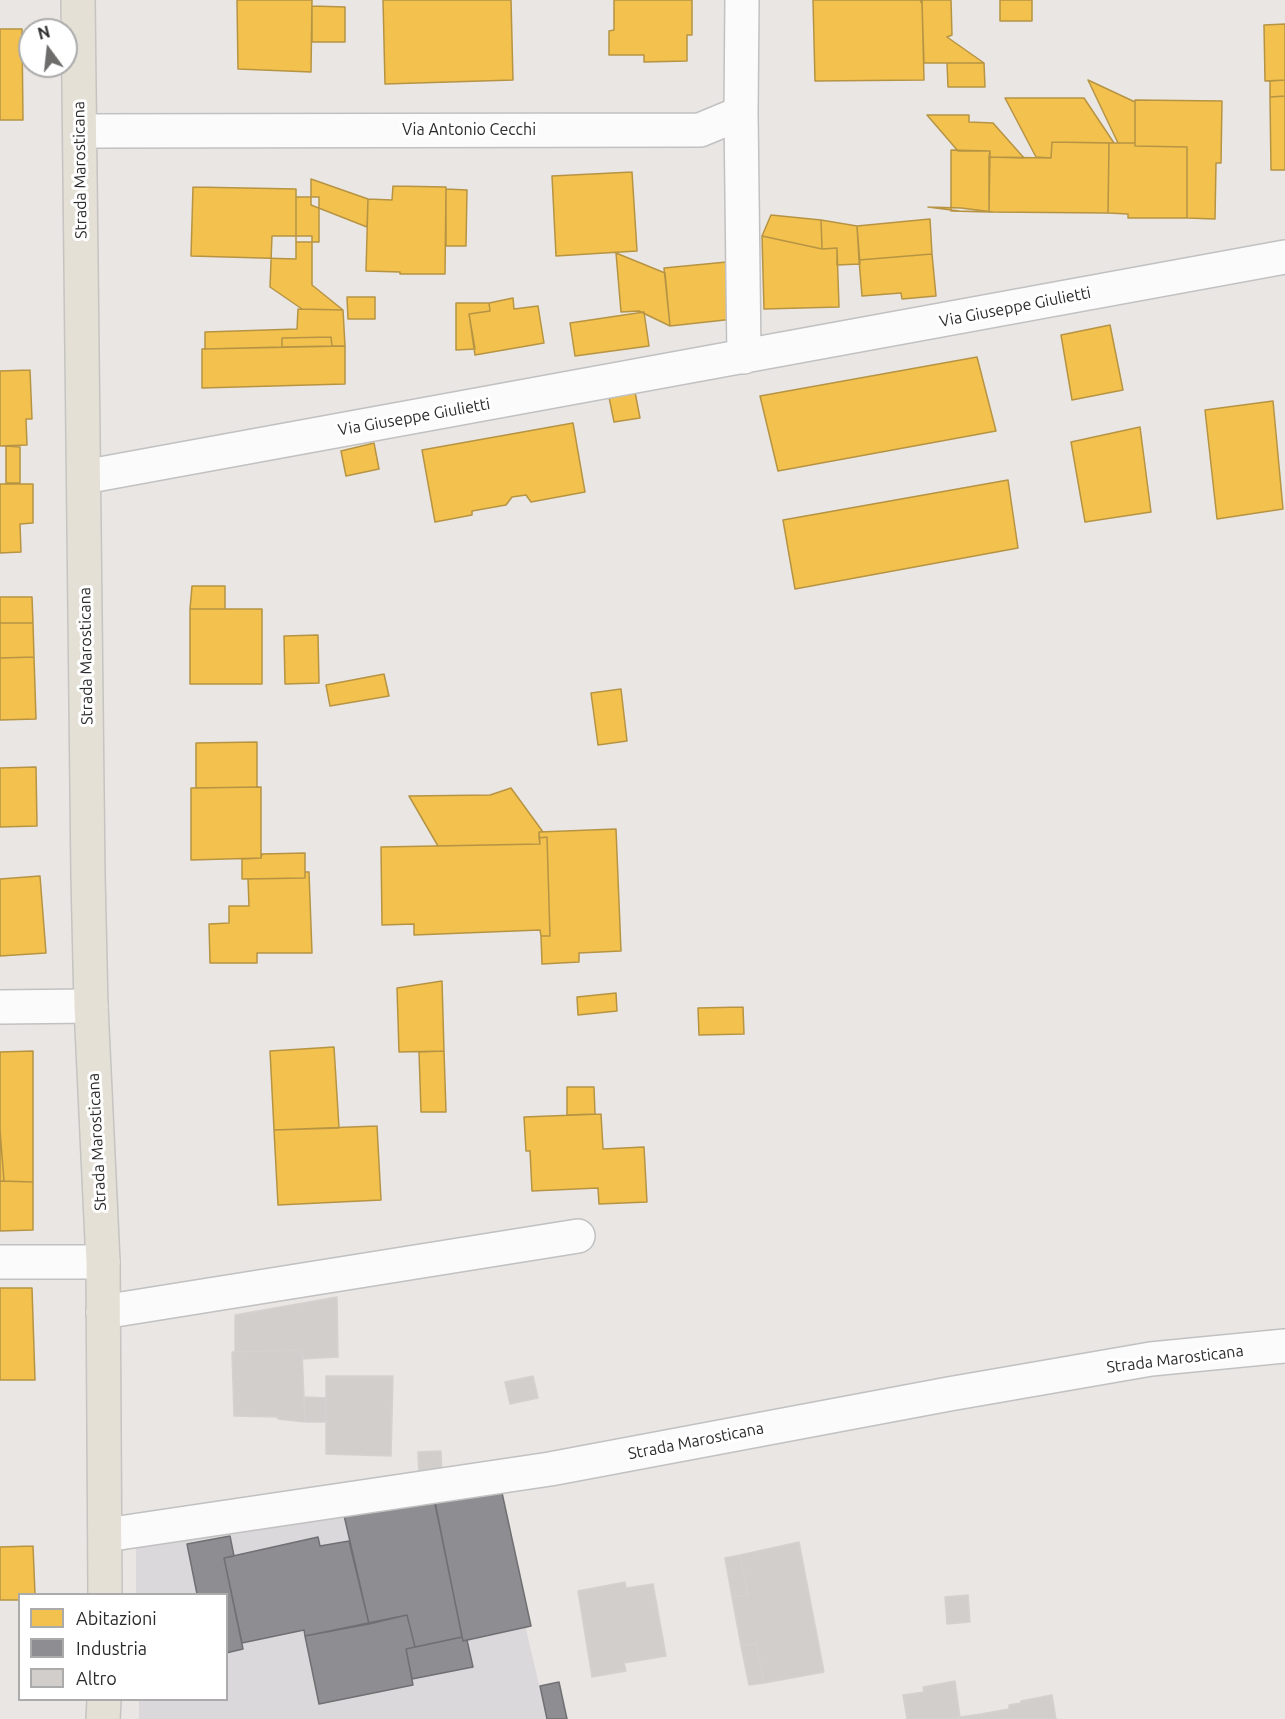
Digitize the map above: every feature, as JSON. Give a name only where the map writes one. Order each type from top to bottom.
[{"type":"main road","name":"Strada Marosticana","points":[[78,0],[91,1006],[103,1262],[105,1593]]},
{"type":"main road","points":[[103,1719],[104,1701]]},
{"type":"street","points":[[742,0],[744,357]]},
{"type":"street","name":"Via Antonio Cecchi","points":[[80,131],[700,130],[741,113]]},
{"type":"street","name":"Via Giuseppe Giulietti","points":[[84,477],[1285,257]]},
{"type":"street","points":[[0,1007],[91,1006]]},
{"type":"street","points":[[103,1312],[578,1236]]},
{"type":"street","points":[[0,1262],[103,1262]]},
{"type":"street","name":"Strada Marosticana","points":[[106,1535],[550,1469],[937,1396],[1151,1359],[1285,1346]]},
{"type":"shaded area","points":[[499,1479],[531,1626],[526,1629],[547,1719],[139,1719],[139,1701],[228,1701],[228,1593],[136,1593],[136,1544]]},
{"type":"building: Abitazioni","points":[[237,0],[312,0],[311,72],[238,69]]},
{"type":"building: Abitazioni","points":[[383,0],[511,0],[513,80],[385,84]]},
{"type":"building: Abitazioni","points":[[614,0],[692,0],[692,35],[687,35],[687,61],[644,62],[644,55],[609,55],[609,31],[614,30]]},
{"type":"building: Abitazioni","points":[[813,0],[922,0],[924,80],[815,81]]},
{"type":"building: Abitazioni","points":[[920,0],[951,0],[952,35],[947,37],[984,63],[924,63]]},
{"type":"building: Abitazioni","points":[[1000,0],[1032,0],[1032,21],[1000,21]]},
{"type":"building: Abitazioni","points":[[312,6],[345,7],[345,42],[312,42]]},
{"type":"building: Abitazioni","points":[[1285,24],[1285,80],[1265,81],[1264,25]]},
{"type":"building: Abitazioni","points":[[0,29],[18,29],[18,78],[23,78],[23,120],[0,120]]},
{"type":"building: Abitazioni","points":[[947,63],[984,63],[985,87],[948,87]]},
{"type":"building: Abitazioni","points":[[1088,80],[1135,102],[1135,143],[1118,143]]},
{"type":"building: Abitazioni","points":[[1285,80],[1285,96],[1270,97],[1270,81]]},
{"type":"building: Abitazioni","points":[[1285,96],[1285,170],[1271,170],[1270,97]]},
{"type":"building: Abitazioni","points":[[1005,98],[1084,98],[1114,143],[1052,142],[1051,158],[1036,157]]},
{"type":"building: Abitazioni","points":[[1135,100],[1222,101],[1221,163],[1216,163],[1215,219],[1187,218],[1187,147],[1135,146]]},
{"type":"building: Abitazioni","points":[[927,115],[969,115],[969,122],[993,123],[1024,158],[989,157],[990,151],[958,151]]},
{"type":"building: Abitazioni","points":[[1052,142],[1109,143],[1108,213],[989,212],[989,157],[1051,158]]},
{"type":"building: Abitazioni","points":[[1109,143],[1187,147],[1187,218],[1128,218],[1128,214],[1108,213]]},
{"type":"building: Abitazioni","points":[[951,150],[990,151],[989,212],[951,211]]},
{"type":"building: Abitazioni","points":[[632,172],[637,251],[556,256],[552,176]]},
{"type":"building: Abitazioni","points":[[311,179],[368,199],[367,227],[311,205]]},
{"type":"building: Abitazioni","points":[[393,186],[446,187],[445,274],[366,271],[368,199],[392,200]]},
{"type":"building: Abitazioni","points":[[193,187],[296,189],[296,259],[191,256]]},
{"type":"building: Abitazioni","points":[[446,189],[467,190],[466,246],[446,246]]},
{"type":"building: Abitazioni","points":[[296,197],[319,197],[319,242],[296,242]]},
{"type":"building: Abitazioni","points":[[928,207],[961,208],[993,212],[959,211]]},
{"type":"building: Abitazioni","points":[[771,215],[821,220],[822,249],[762,236]]},
{"type":"building: Abitazioni","points":[[930,219],[932,254],[859,260],[857,226]]},
{"type":"building: Abitazioni","points":[[821,220],[857,226],[860,264],[837,265],[837,248],[822,249]]},
{"type":"building: Abitazioni","points":[[272,236],[312,236],[312,285],[343,310],[302,309],[270,287]]},
{"type":"building: Abitazioni","points":[[762,236],[822,249],[837,248],[839,307],[764,309]]},
{"type":"building: Abitazioni","points":[[616,253],[665,273],[670,326],[639,311],[621,312]]},
{"type":"building: Abitazioni","points":[[932,254],[936,296],[902,299],[901,293],[862,296],[859,260]]},
{"type":"building: Abitazioni","points":[[737,261],[743,318],[670,326],[664,268]]},
{"type":"building: Abitazioni","points":[[347,297],[375,297],[375,319],[348,319]]},
{"type":"building: Abitazioni","points":[[513,298],[514,309],[538,306],[544,343],[475,355],[469,314],[490,311],[489,303]]},
{"type":"building: Abitazioni","points":[[456,303],[489,303],[490,311],[469,314],[475,349],[456,350]]},
{"type":"building: Abitazioni","points":[[298,309],[343,310],[345,346],[332,346],[331,337],[282,338],[282,347],[205,349],[205,332],[297,329]]},
{"type":"building: Abitazioni","points":[[644,312],[649,346],[575,356],[570,323]]},
{"type":"building: Abitazioni","points":[[1110,325],[1123,390],[1072,400],[1061,335]]},
{"type":"building: Abitazioni","points":[[331,337],[332,346],[282,347],[282,338]]},
{"type":"building: Abitazioni","points":[[345,346],[345,384],[202,388],[202,349]]},
{"type":"building: Abitazioni","points":[[977,357],[996,431],[778,471],[760,396]]},
{"type":"building: Abitazioni","points":[[30,370],[32,419],[26,419],[27,445],[0,446],[0,371]]},
{"type":"building: Abitazioni","points":[[635,392],[640,418],[614,422],[609,397]]},
{"type":"building: Abitazioni","points":[[1273,401],[1283,509],[1217,519],[1205,410]]},
{"type":"building: Abitazioni","points":[[573,423],[585,492],[531,502],[526,495],[512,497],[506,505],[472,511],[472,515],[435,522],[422,450]]},
{"type":"building: Abitazioni","points":[[1140,427],[1151,512],[1085,522],[1071,442]]},
{"type":"building: Abitazioni","points":[[374,443],[379,469],[346,476],[341,451]]},
{"type":"building: Abitazioni","points":[[6,446],[20,447],[20,483],[6,483]]},
{"type":"building: Abitazioni","points":[[1008,480],[1018,548],[795,589],[783,520]]},
{"type":"building: Abitazioni","points":[[0,484],[33,484],[33,523],[20,524],[21,552],[0,553]]},
{"type":"building: Abitazioni","points":[[192,586],[225,586],[225,609],[190,609]]},
{"type":"building: Abitazioni","points":[[0,597],[32,597],[33,623],[0,623]]},
{"type":"building: Abitazioni","points":[[190,609],[262,609],[262,684],[190,684]]},
{"type":"building: Abitazioni","points":[[0,623],[33,623],[34,657],[0,658]]},
{"type":"building: Abitazioni","points":[[318,635],[319,683],[285,684],[284,636]]},
{"type":"building: Abitazioni","points":[[34,657],[36,719],[0,720],[0,658]]},
{"type":"building: Abitazioni","points":[[384,674],[389,696],[330,706],[326,685]]},
{"type":"building: Abitazioni","points":[[621,689],[627,741],[598,745],[591,693]]},
{"type":"building: Abitazioni","points":[[257,742],[257,787],[196,788],[196,743]]},
{"type":"building: Abitazioni","points":[[36,767],[37,826],[0,827],[0,768]]},
{"type":"building: Abitazioni","points":[[261,787],[261,858],[191,860],[191,788]]},
{"type":"building: Abitazioni","points":[[511,788],[543,832],[539,832],[540,844],[438,846],[409,796],[490,795]]},
{"type":"building: Abitazioni","points":[[616,829],[621,951],[579,953],[579,962],[542,964],[541,936],[550,936],[547,837],[539,838],[539,832]]},
{"type":"building: Abitazioni","points":[[547,837],[550,936],[541,936],[540,930],[414,935],[414,924],[382,925],[381,847],[540,844],[539,838]]},
{"type":"building: Abitazioni","points":[[305,853],[305,878],[242,879],[242,859],[261,858],[262,854]]},
{"type":"building: Abitazioni","points":[[305,872],[309,872],[312,953],[257,953],[257,963],[210,963],[209,924],[229,923],[229,906],[249,906],[248,879],[305,878]]},
{"type":"building: Abitazioni","points":[[40,876],[46,953],[0,956],[0,879]]},
{"type":"building: Abitazioni","points":[[442,981],[444,1051],[399,1052],[397,988]]},
{"type":"building: Abitazioni","points":[[616,993],[617,1011],[578,1015],[577,997]]},
{"type":"building: Abitazioni","points":[[743,1007],[744,1034],[699,1035],[698,1008]]},
{"type":"building: Abitazioni","points":[[334,1047],[339,1128],[274,1130],[270,1051]]},
{"type":"building: Abitazioni","points":[[33,1051],[33,1182],[4,1181],[0,1130],[0,1052]]},
{"type":"building: Abitazioni","points":[[444,1051],[446,1112],[421,1112],[419,1052]]},
{"type":"building: Abitazioni","points":[[567,1087],[594,1087],[595,1114],[567,1115]]},
{"type":"building: Abitazioni","points":[[601,1114],[603,1149],[644,1147],[647,1202],[599,1204],[598,1188],[532,1191],[530,1151],[526,1151],[524,1117]]},
{"type":"building: Abitazioni","points":[[377,1126],[381,1200],[278,1205],[274,1130]]},
{"type":"building: Abitazioni","points":[[0,1130],[4,1181],[0,1181]]},
{"type":"building: Abitazioni","points":[[0,1181],[33,1182],[33,1230],[0,1231]]},
{"type":"building: Abitazioni","points":[[0,1288],[32,1288],[35,1380],[0,1380]]},
{"type":"building: Abitazioni","points":[[33,1546],[35,1593],[18,1593],[18,1600],[0,1600],[0,1547]]},
{"type":"building: Industria","points":[[499,1479],[531,1626],[463,1641],[433,1494]]},
{"type":"building: Industria","points":[[433,1492],[462,1637],[415,1647],[407,1615],[369,1624],[343,1511]]},
{"type":"building: Industria","points":[[230,1536],[234,1556],[224,1558],[243,1649],[228,1653],[228,1593],[197,1593],[187,1544]]},
{"type":"building: Industria","points":[[318,1537],[320,1546],[349,1541],[369,1624],[305,1636],[304,1630],[242,1643],[224,1558]]},
{"type":"building: Industria","points":[[407,1615],[415,1647],[406,1649],[413,1685],[319,1704],[305,1636]]},
{"type":"building: Industria","points":[[462,1637],[463,1641],[467,1640],[473,1667],[412,1679],[406,1649]]},
{"type":"building: Industria","points":[[559,1682],[567,1719],[547,1719],[540,1686]]},
{"type":"building: Altro","points":[[337,1297],[338,1357],[302,1359],[302,1350],[235,1352],[235,1315]]},
{"type":"building: Altro","points":[[302,1350],[305,1422],[278,1419],[278,1417],[234,1416],[232,1352]]},
{"type":"building: Altro","points":[[326,1376],[393,1376],[391,1456],[326,1454]]},
{"type":"building: Altro","points":[[533,1376],[538,1398],[510,1404],[505,1382]]},
{"type":"building: Altro","points":[[304,1397],[326,1398],[326,1422],[305,1422]]},
{"type":"building: Altro","points":[[441,1451],[442,1475],[419,1476],[418,1452]]},
{"type":"building: Altro","points":[[799,1542],[824,1672],[764,1683],[756,1643],[741,1646],[732,1597],[748,1595],[740,1555]]},
{"type":"building: Altro","points":[[740,1555],[748,1595],[732,1597],[725,1558]]},
{"type":"building: Altro","points":[[625,1582],[626,1588],[653,1584],[666,1656],[624,1663],[626,1671],[592,1677],[578,1591]]},
{"type":"building: Altro","points":[[968,1595],[970,1622],[947,1624],[945,1597]]},
{"type":"building: Altro","points":[[756,1643],[764,1683],[749,1685],[741,1646]]},
{"type":"building: Altro","points":[[955,1681],[960,1717],[907,1719],[903,1695],[924,1692],[923,1687]]},
{"type":"building: Altro","points":[[1052,1695],[1056,1719],[982,1719],[981,1714],[1009,1709],[1009,1705],[1021,1703],[1021,1701]]},
{"type":"building: Altro","points":[[981,1714],[982,1719],[947,1719],[960,1717]]}]
